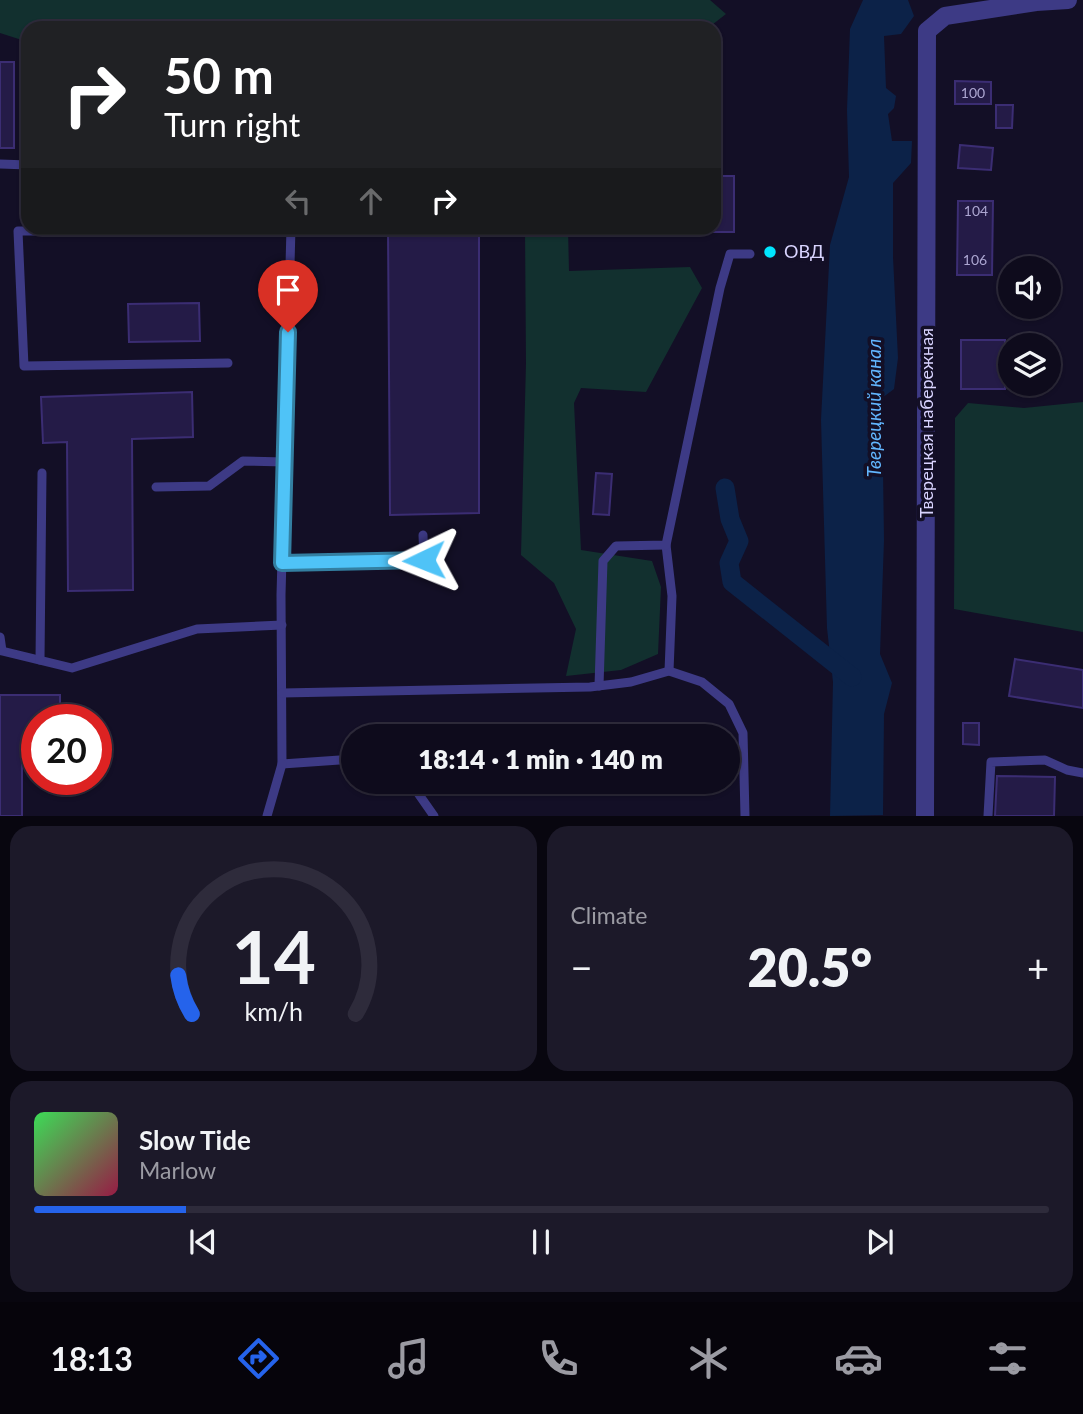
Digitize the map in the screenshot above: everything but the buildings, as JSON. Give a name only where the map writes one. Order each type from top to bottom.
[{"type":"street","name":"Тверецкая набережная","points":[[925,816],[927,31],[945,16],[1036,2],[1068,0]]},
{"type":"lane","points":[[0,164],[21,165]]},
{"type":"lane","points":[[21,231],[18,231],[24,366],[228,363]]},
{"type":"lane","points":[[267,816],[282,764],[282,563],[291,235]]},
{"type":"lane","points":[[669,671],[673,596],[666,545],[720,288],[730,254],[750,254]]},
{"type":"lane","points":[[156,487],[209,486],[243,461],[285,462]]},
{"type":"lane","points":[[40,660],[42,473]]},
{"type":"lane","points":[[282,563],[424,560],[423,535]]},
{"type":"lane","points":[[599,686],[603,561],[616,546],[666,545]]},
{"type":"lane","points":[[0,638],[2,652],[72,668],[197,629],[282,625]]},
{"type":"lane","points":[[282,693],[599,686],[631,682],[669,671],[702,682],[729,704],[743,733],[745,816]]},
{"type":"lane","points":[[282,764],[341,760]]},
{"type":"lane","points":[[988,816],[991,762],[1045,760],[1067,770],[1083,773]]},
{"type":"lane","points":[[419,794],[435,816]]},
{"type":"green space","points":[[0,0],[710,0],[726,14],[717,21],[21,21],[21,40],[0,33]]},
{"type":"green space","points":[[525,235],[568,235],[569,271],[690,267],[702,288],[646,392],[581,388],[574,403],[581,550],[652,561],[661,587],[658,654],[621,670],[566,676],[576,629],[554,583],[521,555],[526,363]]},
{"type":"green space","points":[[1083,402],[1083,632],[954,609],[955,418],[968,403],[1024,408]]},
{"type":"water","name":"Тверецкий канал","points":[[863,0],[908,0],[914,16],[901,34],[884,36],[886,88],[896,96],[894,108],[888,114],[892,141],[912,141],[911,163],[893,183],[893,257],[898,358],[894,389],[882,398],[884,540],[880,654],[892,683],[884,714],[883,815],[830,816],[833,682],[827,628],[821,420],[830,245],[849,177],[847,110],[850,29]]},
{"type":"waterway","points":[[725,488],[730,519],[739,541],[729,563],[732,582],[852,677]]},
{"type":"place","name":"ОВД","points":[[770,252]]},
{"type":"route","points":[[288,332],[282,563],[424,560]]}]
